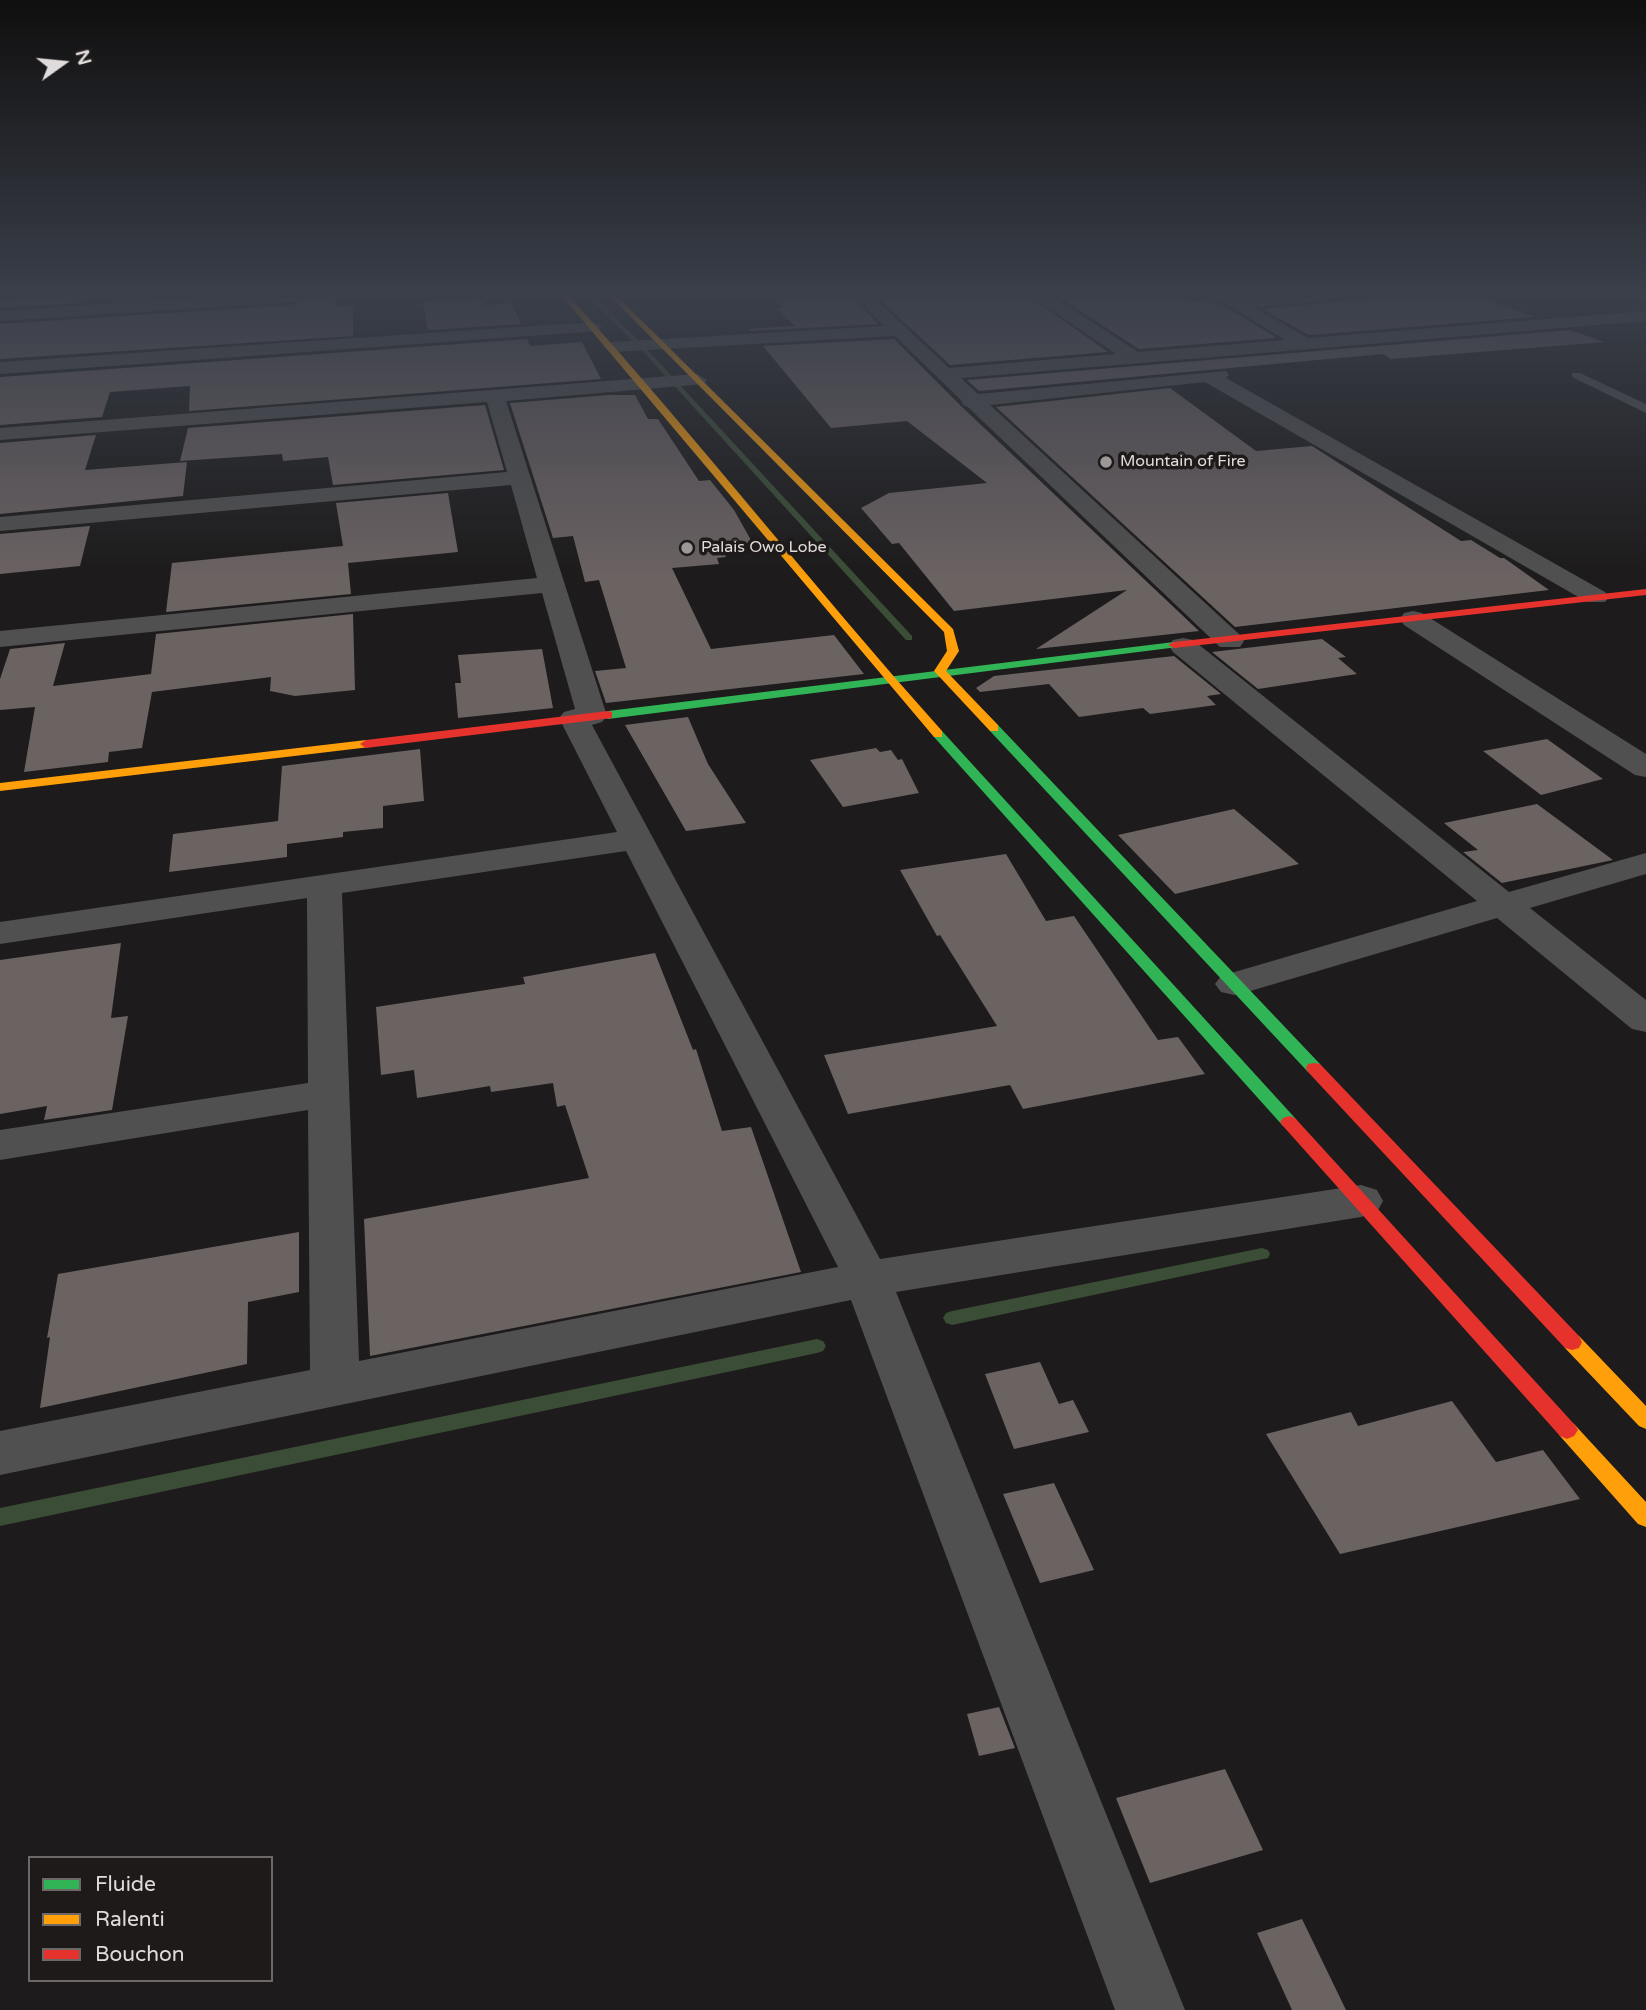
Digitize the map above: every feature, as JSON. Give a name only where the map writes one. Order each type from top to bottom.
[{"type":"street","points":[[0,434],[560,391]]},
{"type":"street","points":[[652,391],[891,682],[1380,1215],[1646,1517]]},
{"type":"street","points":[[708,391],[949,631],[953,651],[940,671]]},
{"type":"street","points":[[960,391],[1230,641]]},
{"type":"street","points":[[970,401],[1067,391]]},
{"type":"street","points":[[1234,391],[1596,597]]},
{"type":"street","points":[[495,396],[552,584],[583,717],[637,839],[867,1279],[1150,2010]]},
{"type":"street","points":[[0,524],[520,477]]},
{"type":"street","points":[[0,639],[552,584]]},
{"type":"street","points":[[0,787],[891,682],[940,671],[1230,641],[1646,592]]},
{"type":"street","points":[[1413,619],[1646,768]]},
{"type":"street","points":[[1182,646],[1646,1020]]},
{"type":"street","points":[[940,671],[1646,1420]]},
{"type":"street","points":[[0,933],[637,839]]},
{"type":"street","points":[[1234,984],[1646,863]]},
{"type":"street","points":[[324,887],[335,1385]]},
{"type":"street","points":[[0,1145],[328,1093]]},
{"type":"street","points":[[1420,1213],[1445,1205]]},
{"type":"street","points":[[0,1453],[867,1279],[1380,1215]]},
{"type":"lane","points":[[1609,391],[1646,410]]},
{"type":"building","points":[[0,391],[126,391],[110,392],[102,417],[0,425]]},
{"type":"building","points":[[190,391],[449,391],[189,411]]},
{"type":"building","points":[[800,391],[946,391],[1199,631],[1036,649],[1127,590],[954,611],[899,543],[892,544],[861,508],[889,493],[987,483],[907,421],[831,428]]},
{"type":"building","points":[[1144,391],[1174,391],[1256,451],[1312,446],[1461,541],[1471,540],[1504,558],[1549,590],[1235,627],[996,407]]},
{"type":"building","points":[[635,395],[648,419],[658,419],[699,481],[710,480],[734,510],[756,549],[724,553],[726,557],[717,558],[719,564],[672,568],[711,649],[834,635],[864,674],[606,703],[595,671],[626,668],[599,580],[585,582],[573,536],[553,538],[510,403]]},
{"type":"building","points":[[485,405],[504,470],[333,485],[328,457],[283,461],[282,454],[180,461],[188,428]]},
{"type":"building","points":[[96,435],[85,470],[187,462],[183,496],[0,514],[0,443]]},
{"type":"building","points":[[448,493],[458,552],[348,563],[351,594],[166,612],[172,563],[343,546],[336,503]]},
{"type":"building","points":[[90,526],[80,566],[0,574],[0,534]]},
{"type":"building","points":[[353,614],[355,690],[295,696],[270,691],[271,677],[152,692],[142,748],[109,752],[108,762],[24,772],[35,707],[0,710],[0,679],[10,649],[65,643],[53,686],[151,674],[156,634]]},
{"type":"building","points":[[1322,639],[1346,657],[1338,658],[1357,674],[1258,689],[1212,652]]},
{"type":"building","points":[[542,649],[553,708],[458,718],[455,683],[461,683],[458,655]]},
{"type":"building","points":[[1174,656],[1221,694],[1207,696],[1216,705],[1150,714],[1143,708],[1079,717],[1049,684],[980,692],[976,688],[994,676]]},
{"type":"building","points":[[688,717],[708,764],[746,823],[686,831],[625,725]]},
{"type":"building","points":[[1547,739],[1603,779],[1541,795],[1483,751]]},
{"type":"building","points":[[876,748],[880,752],[891,750],[898,760],[902,759],[919,793],[843,807],[810,760]]},
{"type":"building","points":[[420,749],[424,801],[383,806],[383,828],[343,832],[343,837],[287,844],[287,857],[169,872],[173,834],[278,821],[282,766]]},
{"type":"building","points":[[1537,804],[1613,860],[1502,883],[1463,852],[1478,850],[1444,823]]},
{"type":"building","points":[[1234,809],[1299,864],[1175,894],[1118,835]]},
{"type":"building","points":[[1006,854],[1046,921],[1074,916],[1158,1040],[1178,1037],[1205,1074],[1023,1109],[1010,1085],[848,1114],[824,1055],[997,1026],[940,935],[937,936],[900,870]]},
{"type":"building","points":[[121,943],[111,1018],[128,1016],[112,1110],[44,1120],[47,1106],[0,1114],[0,960]]},
{"type":"building","points":[[655,953],[693,1050],[696,1049],[722,1131],[751,1127],[801,1272],[370,1356],[364,1219],[589,1178],[565,1105],[557,1107],[553,1083],[491,1092],[490,1086],[417,1098],[414,1070],[381,1075],[376,1007],[525,984],[523,977]]},
{"type":"building","points":[[299,1232],[299,1292],[248,1302],[247,1364],[40,1408],[50,1337],[47,1338],[58,1274]]},
{"type":"building","points":[[1040,1362],[1059,1404],[1073,1400],[1089,1432],[1014,1449],[985,1374]]},
{"type":"building","points":[[1452,1401],[1496,1462],[1543,1450],[1580,1499],[1340,1554],[1266,1434],[1351,1412],[1358,1426]]},
{"type":"building","points":[[1054,1483],[1094,1570],[1040,1583],[1003,1494]]},
{"type":"building","points":[[999,1707],[1015,1748],[979,1756],[967,1714]]},
{"type":"building","points":[[1225,1769],[1263,1850],[1150,1883],[1116,1798]]},
{"type":"building","points":[[1302,1919],[1346,2010],[1292,2010],[1257,1933]]},
{"type":"waterway","points":[[682,391],[909,638]]},
{"type":"waterway","points":[[952,1318],[1262,1254]]},
{"type":"waterway","points":[[0,1517],[817,1346]]},
{"type":"traffic: fast","points":[[608,715],[1174,645]]},
{"type":"traffic: fast","points":[[994,728],[1314,1068]]},
{"type":"traffic: fast","points":[[938,734],[1289,1122]]},
{"type":"traffic: slow","points":[[648,391],[844,626],[938,734]]},
{"type":"traffic: slow","points":[[708,391],[949,631],[953,651],[940,671],[994,728]]},
{"type":"traffic: slow","points":[[0,787],[366,744]]},
{"type":"traffic: slow","points":[[1572,1342],[1646,1420]]},
{"type":"traffic: slow","points":[[1567,1430],[1646,1517]]},
{"type":"traffic: jam","points":[[1174,645],[1646,592]]},
{"type":"traffic: jam","points":[[366,744],[608,715]]},
{"type":"traffic: jam","points":[[1314,1068],[1572,1342]]},
{"type":"traffic: jam","points":[[1289,1122],[1567,1430]]},
{"type":"place","name":"Mountain of Fire","points":[[1106,462]]},
{"type":"place","name":"Palais Owo Lobe","points":[[687,548]]}]
